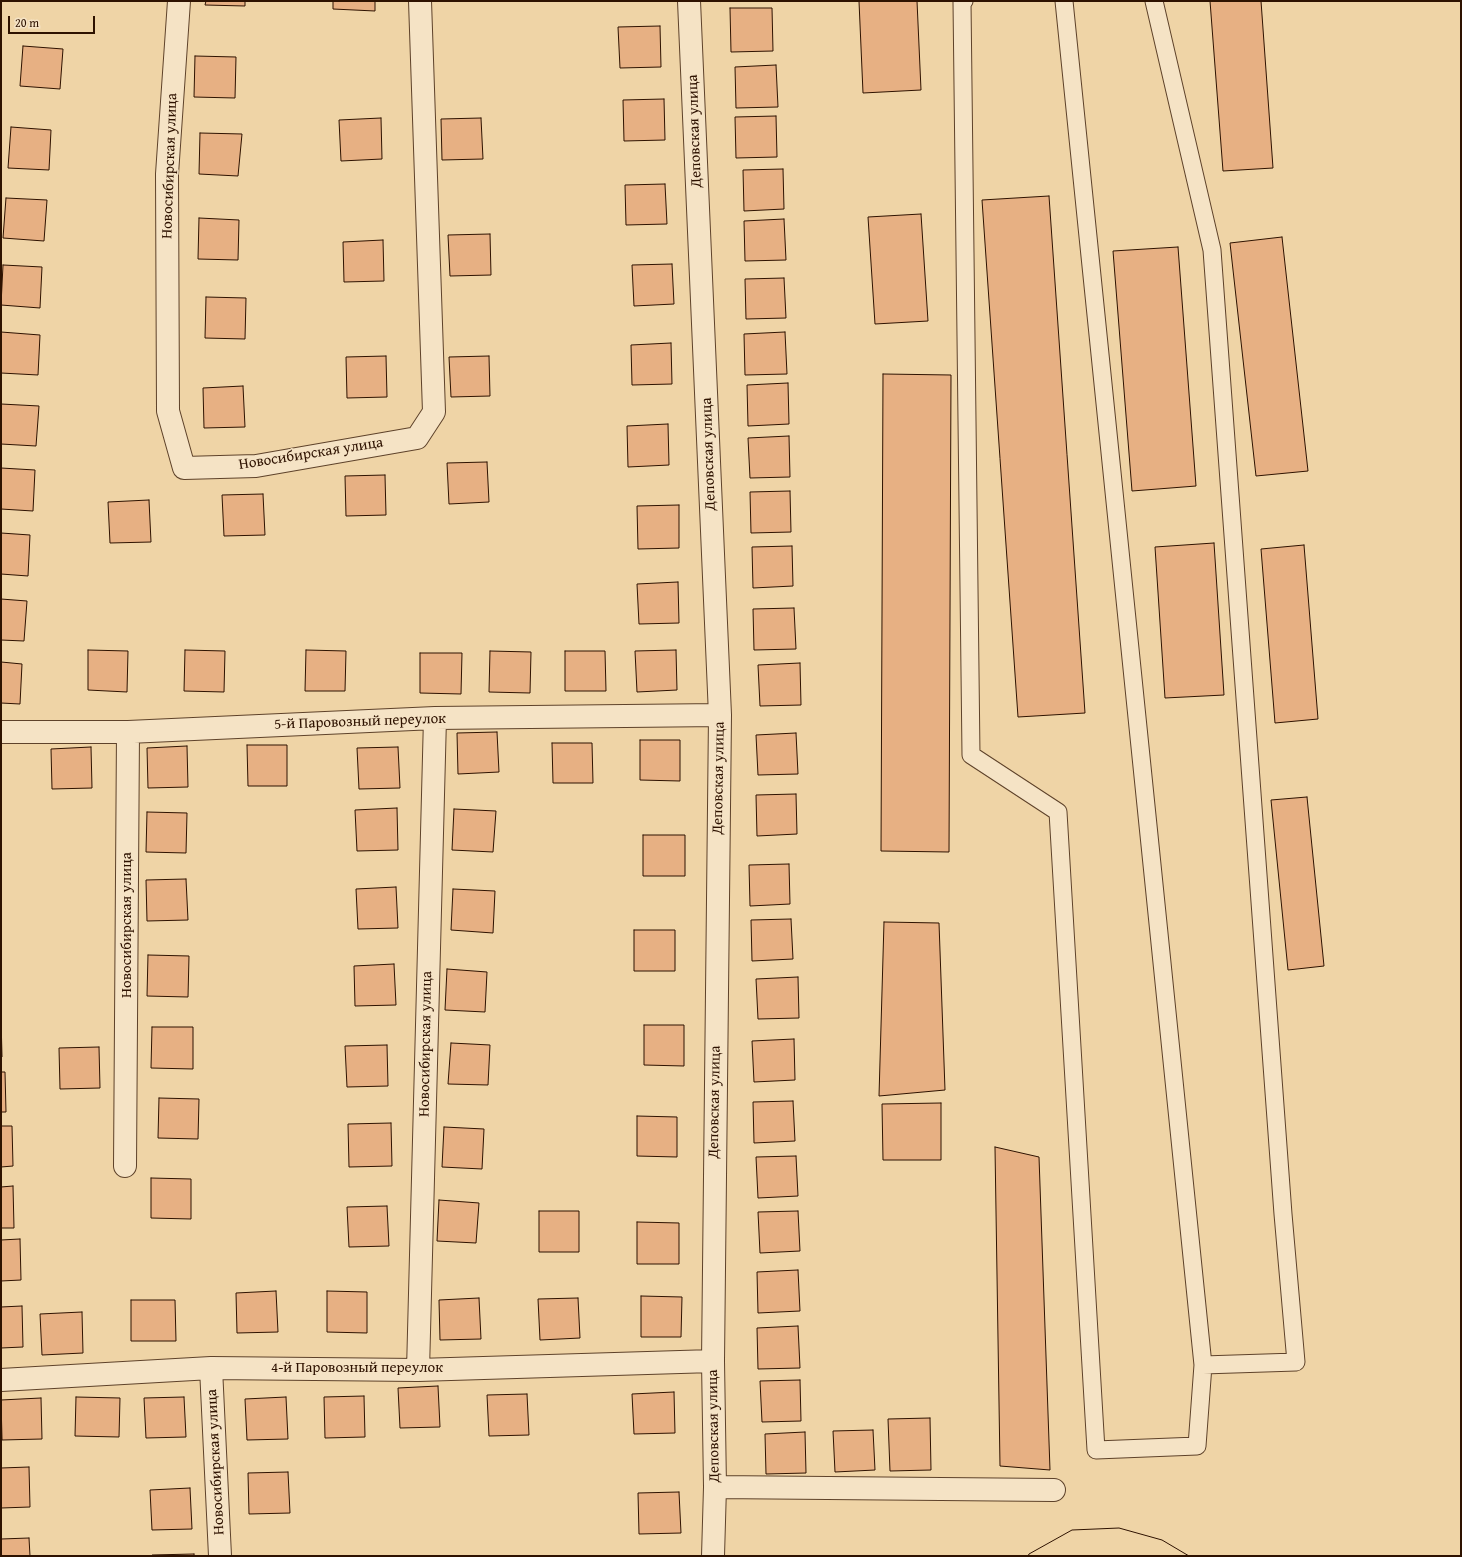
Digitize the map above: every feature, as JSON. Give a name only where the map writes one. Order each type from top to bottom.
[{"type":"street","name":"Новосибирская улица","points":[[180,1],[167,174],[168,411],[184,468],[256,466],[417,438],[434,412],[420,1]]},
{"type":"street","name":"Деповская улица","points":[[689,1],[720,715],[712,1361],[715,1487],[713,1556]]},
{"type":"street","name":"5-й Паровозный переулок","points":[[1,732],[128,732],[435,718],[720,715]]},
{"type":"street","name":"Новосибирская улица","points":[[418,1370],[435,718]]},
{"type":"street","name":"Новосибирская улица","points":[[125,1166],[128,732]]},
{"type":"street","name":"4-й Паровозный переулок","points":[[1,1380],[211,1368],[418,1370],[712,1361]]},
{"type":"street","name":"Новосибирская улица","points":[[211,1368],[220,1556]]},
{"type":"street","points":[[715,1487],[1054,1490]]},
{"type":"lane","points":[[964,1],[962,2],[971,754],[1058,812],[1096,1450],[1197,1446],[1203,1365],[1064,1]]},
{"type":"lane","points":[[1154,1],[1212,250],[1280,1182],[1296,1362],[1203,1365]]},
{"type":"building","points":[[206,1],[245,1],[245,6],[205,5]]},
{"type":"building","points":[[333,1],[375,1],[375,11],[333,9]]},
{"type":"building","points":[[859,1],[917,1],[921,90],[863,93]]},
{"type":"building","points":[[1210,1],[1261,1],[1273,168],[1223,171]]},
{"type":"building","points":[[730,8],[772,8],[773,51],[731,52]]},
{"type":"building","points":[[660,26],[661,67],[620,68],[618,27]]},
{"type":"building","points":[[23,46],[63,49],[60,89],[20,86]]},
{"type":"building","points":[[195,56],[236,57],[235,98],[194,97]]},
{"type":"building","points":[[776,65],[778,107],[736,108],[735,67]]},
{"type":"building","points":[[664,99],[665,140],[624,141],[623,100]]},
{"type":"building","points":[[776,116],[777,157],[736,158],[735,117]]},
{"type":"building","points":[[381,118],[382,159],[341,161],[339,120]]},
{"type":"building","points":[[481,118],[483,159],[442,160],[441,119]]},
{"type":"building","points":[[11,127],[51,130],[49,170],[8,168]]},
{"type":"building","points":[[200,133],[242,134],[238,176],[199,174]]},
{"type":"building","points":[[783,169],[784,209],[744,211],[743,170]]},
{"type":"building","points":[[665,184],[667,224],[626,225],[625,185]]},
{"type":"building","points":[[1049,196],[1085,713],[1018,717],[982,200]]},
{"type":"building","points":[[6,198],[47,200],[44,241],[3,238]]},
{"type":"building","points":[[921,214],[928,321],[875,324],[868,217]]},
{"type":"building","points":[[199,218],[239,220],[238,260],[198,259]]},
{"type":"building","points":[[784,219],[786,260],[745,261],[744,221]]},
{"type":"building","points":[[490,234],[491,275],[450,276],[448,235]]},
{"type":"building","points":[[1282,237],[1308,471],[1256,476],[1230,243]]},
{"type":"building","points":[[383,240],[384,281],[344,282],[343,242]]},
{"type":"building","points":[[1178,247],[1196,486],[1132,491],[1113,251]]},
{"type":"building","points":[[672,264],[674,304],[634,306],[632,265]]},
{"type":"building","points":[[3,265],[42,267],[40,308],[1,305]]},
{"type":"building","points":[[784,278],[786,318],[746,319],[745,279]]},
{"type":"building","points":[[206,297],[246,298],[245,339],[205,338]]},
{"type":"building","points":[[1,332],[40,335],[38,375],[1,373]]},
{"type":"building","points":[[785,332],[787,374],[745,375],[744,334]]},
{"type":"building","points":[[671,343],[672,384],[632,385],[631,345]]},
{"type":"building","points":[[386,356],[387,397],[347,398],[346,357]]},
{"type":"building","points":[[489,356],[490,396],[451,397],[449,357]]},
{"type":"building","points":[[883,374],[951,375],[949,852],[881,851]]},
{"type":"building","points":[[788,383],[789,424],[748,426],[747,385]]},
{"type":"building","points":[[243,386],[245,427],[204,428],[203,388]]},
{"type":"building","points":[[1,404],[39,406],[36,446],[1,444]]},
{"type":"building","points":[[668,424],[669,465],[628,467],[627,426]]},
{"type":"building","points":[[789,436],[790,477],[750,478],[748,438]]},
{"type":"building","points":[[487,462],[489,502],[449,504],[447,463]]},
{"type":"building","points":[[1,468],[35,470],[33,511],[1,509]]},
{"type":"building","points":[[385,475],[386,515],[346,516],[345,476]]},
{"type":"building","points":[[790,491],[791,532],[751,533],[750,492]]},
{"type":"building","points":[[263,494],[265,535],[224,536],[222,495]]},
{"type":"building","points":[[149,500],[151,542],[110,543],[108,502]]},
{"type":"building","points":[[679,505],[679,548],[638,549],[637,506]]},
{"type":"building","points":[[1,533],[30,535],[28,576],[1,574]]},
{"type":"building","points":[[1214,543],[1224,695],[1165,698],[1155,547]]},
{"type":"building","points":[[1304,545],[1318,719],[1275,723],[1261,549]]},
{"type":"building","points":[[792,546],[793,586],[753,588],[752,547]]},
{"type":"building","points":[[678,582],[679,623],[639,624],[637,584]]},
{"type":"building","points":[[1,599],[27,601],[24,641],[1,640]]},
{"type":"building","points":[[794,608],[796,649],[754,650],[753,609]]},
{"type":"building","points":[[88,650],[128,651],[127,692],[88,690]]},
{"type":"building","points":[[185,650],[225,651],[224,692],[184,691]]},
{"type":"building","points":[[306,650],[346,651],[345,691],[305,691]]},
{"type":"building","points":[[676,650],[677,690],[637,692],[635,651]]},
{"type":"building","points":[[490,651],[531,652],[530,693],[489,692]]},
{"type":"building","points":[[565,651],[605,651],[606,691],[565,691]]},
{"type":"building","points":[[420,653],[462,653],[461,694],[420,693]]},
{"type":"building","points":[[1,662],[22,664],[20,704],[1,703]]},
{"type":"building","points":[[800,663],[801,705],[760,706],[758,665]]},
{"type":"building","points":[[497,732],[499,772],[458,774],[457,733]]},
{"type":"building","points":[[796,733],[798,774],[758,775],[756,735]]},
{"type":"building","points":[[640,740],[680,740],[680,781],[640,780]]},
{"type":"building","points":[[552,743],[592,743],[593,783],[553,783]]},
{"type":"building","points":[[247,745],[287,745],[287,786],[248,786]]},
{"type":"building","points":[[187,746],[188,787],[148,788],[147,748]]},
{"type":"building","points":[[91,747],[92,788],[52,789],[51,749]]},
{"type":"building","points":[[398,747],[400,788],[359,789],[357,748]]},
{"type":"building","points":[[796,794],[797,834],[757,836],[756,795]]},
{"type":"building","points":[[1307,797],[1324,966],[1288,970],[1271,800]]},
{"type":"building","points":[[397,808],[398,850],[357,851],[355,810]]},
{"type":"building","points":[[454,809],[496,811],[493,852],[452,850]]},
{"type":"building","points":[[147,812],[187,813],[186,853],[146,852]]},
{"type":"building","points":[[643,835],[685,835],[685,876],[643,876]]},
{"type":"building","points":[[789,864],[790,904],[750,906],[749,865]]},
{"type":"building","points":[[186,879],[188,920],[147,921],[146,880]]},
{"type":"building","points":[[396,887],[398,928],[358,929],[356,889]]},
{"type":"building","points":[[453,889],[495,891],[493,933],[451,930]]},
{"type":"building","points":[[791,919],[793,959],[752,961],[751,920]]},
{"type":"building","points":[[884,922],[939,923],[945,1090],[879,1096]]},
{"type":"building","points":[[634,930],[675,930],[675,971],[634,971]]},
{"type":"building","points":[[148,955],[189,956],[188,997],[147,996]]},
{"type":"building","points":[[394,964],[396,1005],[355,1006],[354,966]]},
{"type":"building","points":[[447,969],[487,972],[485,1012],[445,1010]]},
{"type":"building","points":[[798,977],[799,1018],[758,1019],[756,979]]},
{"type":"building","points":[[1,1018],[2,1057],[1,1057]]},
{"type":"building","points":[[644,1025],[684,1025],[684,1066],[644,1065]]},
{"type":"building","points":[[152,1027],[193,1027],[193,1069],[151,1068]]},
{"type":"building","points":[[794,1039],[795,1080],[754,1082],[752,1041]]},
{"type":"building","points":[[451,1043],[490,1045],[488,1085],[448,1084]]},
{"type":"building","points":[[387,1045],[388,1086],[347,1087],[345,1046]]},
{"type":"building","points":[[99,1047],[100,1088],[60,1089],[59,1048]]},
{"type":"building","points":[[1,1072],[5,1072],[6,1112],[1,1112]]},
{"type":"building","points":[[159,1098],[199,1099],[198,1139],[158,1138]]},
{"type":"building","points":[[793,1101],[795,1141],[754,1143],[753,1102]]},
{"type":"building","points":[[941,1103],[941,1160],[883,1160],[882,1104]]},
{"type":"building","points":[[637,1116],[677,1117],[677,1157],[637,1156]]},
{"type":"building","points":[[391,1123],[392,1166],[349,1167],[348,1124]]},
{"type":"building","points":[[1,1126],[12,1126],[13,1166],[1,1167]]},
{"type":"building","points":[[444,1127],[484,1129],[482,1169],[442,1167]]},
{"type":"building","points":[[995,1147],[1039,1157],[1050,1470],[1000,1466]]},
{"type":"building","points":[[796,1156],[798,1196],[758,1198],[756,1157]]},
{"type":"building","points":[[151,1178],[191,1179],[191,1219],[151,1218]]},
{"type":"building","points":[[13,1186],[14,1228],[1,1228],[1,1187]]},
{"type":"building","points":[[439,1200],[479,1203],[476,1243],[437,1241]]},
{"type":"building","points":[[387,1206],[389,1246],[349,1247],[347,1207]]},
{"type":"building","points":[[539,1211],[579,1211],[579,1252],[539,1252]]},
{"type":"building","points":[[798,1211],[800,1251],[760,1253],[758,1212]]},
{"type":"building","points":[[637,1222],[679,1223],[679,1264],[637,1264]]},
{"type":"building","points":[[20,1239],[21,1280],[1,1281],[1,1240]]},
{"type":"building","points":[[798,1270],[800,1311],[758,1313],[757,1272]]},
{"type":"building","points":[[276,1291],[278,1332],[237,1333],[236,1293]]},
{"type":"building","points":[[327,1291],[367,1292],[367,1333],[327,1332]]},
{"type":"building","points":[[641,1296],[682,1297],[681,1337],[641,1337]]},
{"type":"building","points":[[479,1298],[481,1339],[440,1340],[439,1300]]},
{"type":"building","points":[[578,1298],[580,1338],[540,1340],[538,1299]]},
{"type":"building","points":[[131,1300],[175,1300],[176,1341],[131,1341]]},
{"type":"building","points":[[22,1306],[23,1347],[1,1348],[1,1307]]},
{"type":"building","points":[[82,1312],[83,1353],[42,1355],[40,1314]]},
{"type":"building","points":[[798,1326],[800,1368],[758,1369],[757,1328]]},
{"type":"building","points":[[800,1380],[801,1421],[762,1422],[760,1381]]},
{"type":"building","points":[[438,1386],[440,1427],[400,1428],[398,1388]]},
{"type":"building","points":[[674,1392],[675,1433],[634,1434],[632,1394]]},
{"type":"building","points":[[527,1394],[529,1435],[489,1436],[487,1395]]},
{"type":"building","points":[[364,1396],[365,1437],[325,1438],[324,1397]]},
{"type":"building","points":[[76,1397],[120,1398],[119,1437],[75,1436]]},
{"type":"building","points":[[184,1397],[186,1437],[146,1438],[144,1398]]},
{"type":"building","points":[[286,1397],[288,1439],[247,1440],[245,1399]]},
{"type":"building","points":[[41,1398],[42,1439],[2,1440],[1,1400]]},
{"type":"building","points":[[930,1418],[931,1470],[890,1471],[888,1419]]},
{"type":"building","points":[[873,1430],[875,1470],[835,1472],[833,1431]]},
{"type":"building","points":[[805,1432],[806,1473],[766,1474],[765,1434]]},
{"type":"building","points":[[29,1467],[30,1507],[1,1508],[1,1468]]},
{"type":"building","points":[[288,1472],[290,1513],[249,1514],[248,1473]]},
{"type":"building","points":[[190,1488],[192,1529],[152,1530],[150,1490]]},
{"type":"building","points":[[679,1492],[681,1533],[639,1534],[638,1493]]},
{"type":"building","points":[[29,1538],[30,1556],[1,1556],[1,1539]]},
{"type":"building","points":[[194,1554],[194,1556],[152,1555]]},
{"type":"tram line","points":[[1028,1556],[1029,1554],[1072,1530],[1119,1528],[1162,1540],[1189,1556]]}]
